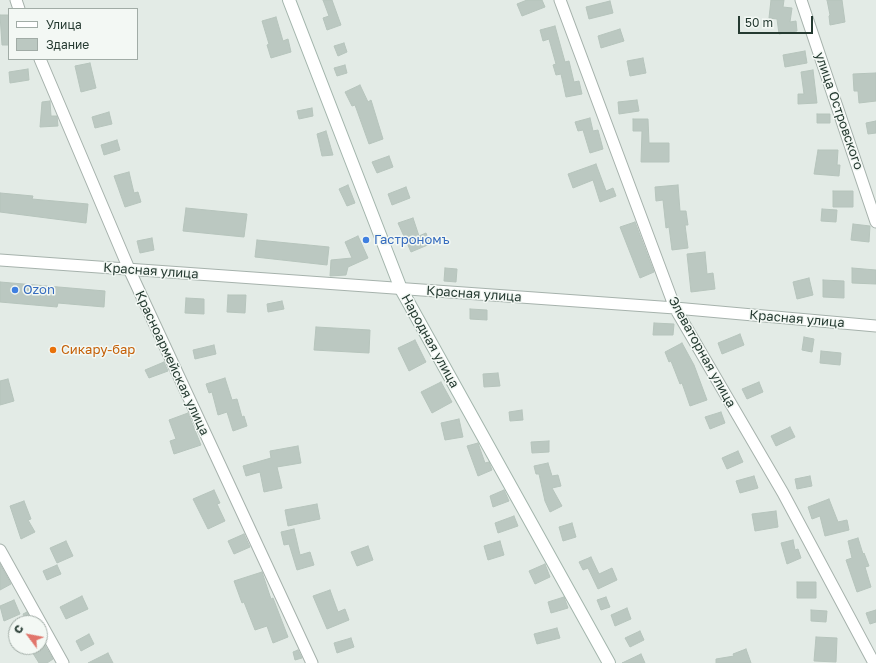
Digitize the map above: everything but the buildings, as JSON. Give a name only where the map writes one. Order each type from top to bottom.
[{"type":"main road","name":"Народная улица","points":[[289,0],[400,289],[609,663]]},
{"type":"street","name":"Элеваторная улица","points":[[560,0],[675,308],[783,493],[874,663]]},
{"type":"street","name":"улица Островского","points":[[801,0],[876,222]]},
{"type":"street","name":"Красноармейская улица","points":[[40,60],[129,269],[312,663]]},
{"type":"street","name":"Красная улица","points":[[0,260],[675,308],[876,326]]},
{"type":"street","points":[[0,550],[63,663]]},
{"type":"place","name":"Гастрономъ","points":[[366,240]]},
{"type":"place","name":"Ozon","points":[[15,290]]},
{"type":"place","name":"Сикару-бар","points":[[53,350]]}]
